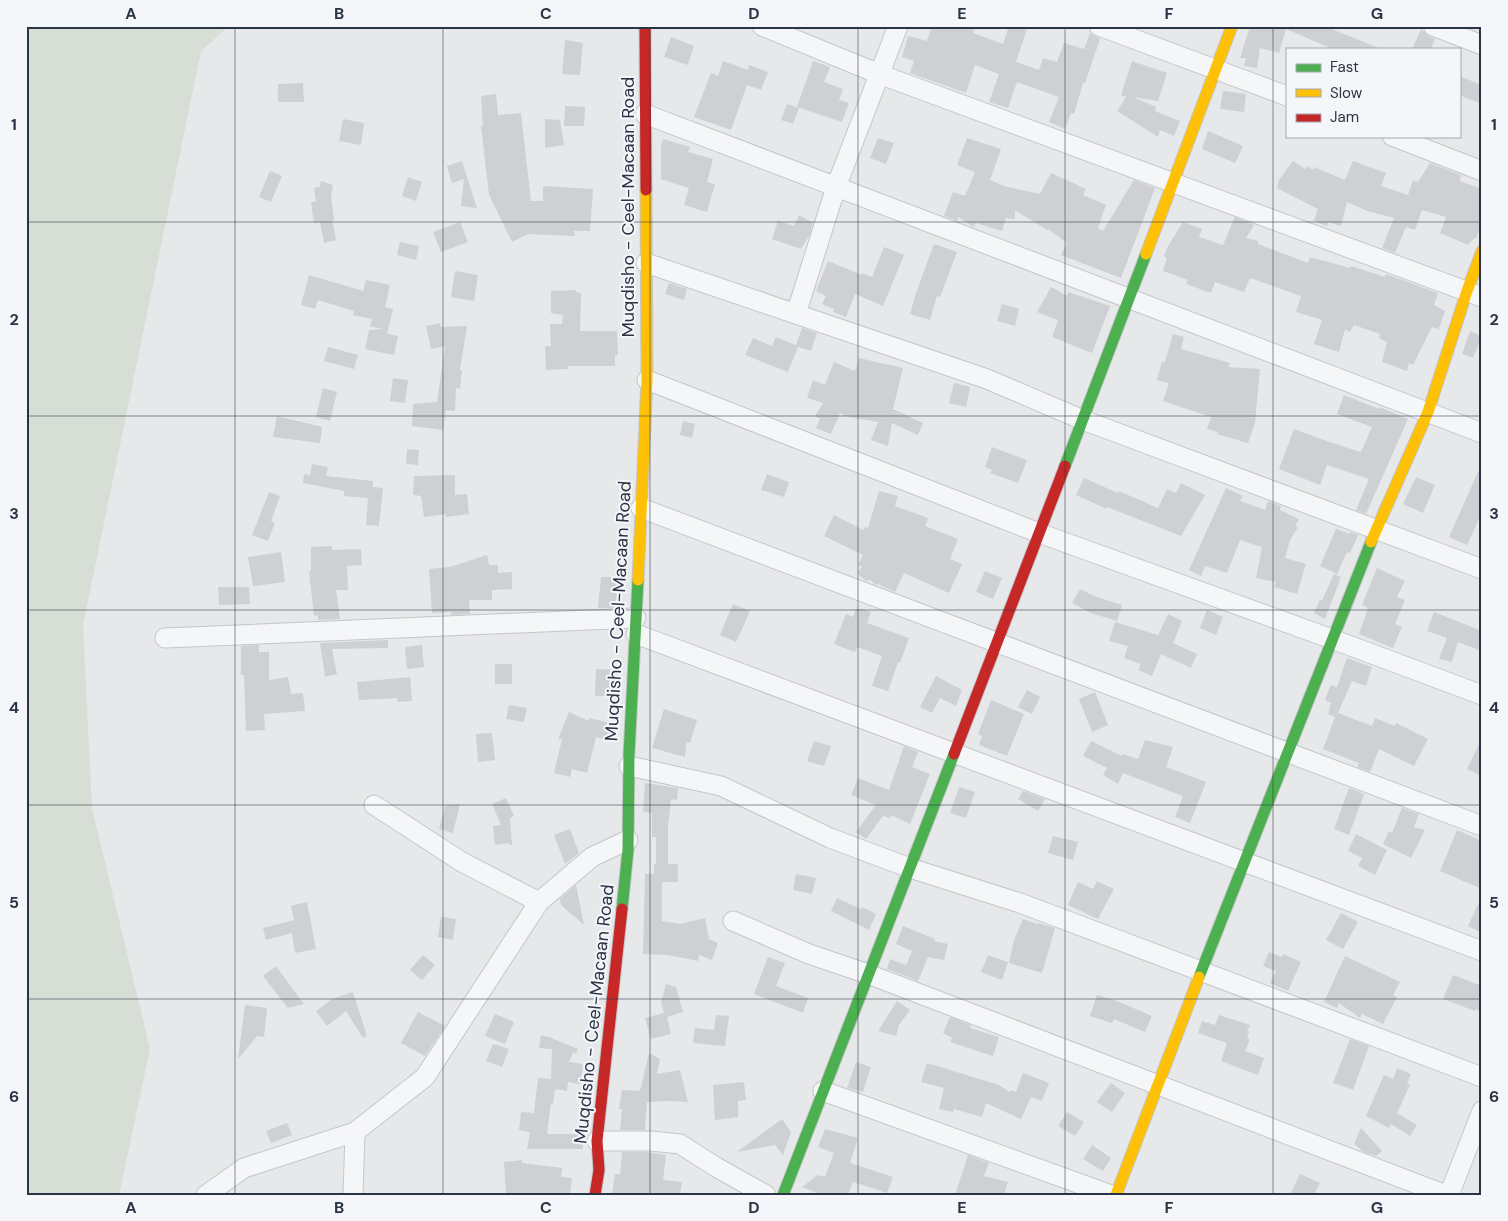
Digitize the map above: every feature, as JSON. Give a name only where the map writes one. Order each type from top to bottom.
[{"type":"street","name":"Muqdisho - Ceel-Macaan Road","points":[[595,1195],[599,1170],[597,1141],[628,840],[629,766],[647,380],[645,26]]},
{"type":"street","points":[[762,26],[879,74],[1474,294]]},
{"type":"street","points":[[796,314],[836,187],[898,26]]},
{"type":"street","points":[[1099,26],[1286,96]]},
{"type":"street","points":[[783,1195],[1083,420],[1232,26]]},
{"type":"street","points":[[1433,26],[1482,45]]},
{"type":"street","points":[[646,114],[1482,433]]},
{"type":"street","points":[[1397,138],[1482,171]]},
{"type":"street","points":[[1116,1195],[1157,1085],[1332,639],[1376,529],[1428,412],[1474,294],[1482,251]]},
{"type":"street","points":[[646,263],[987,379],[1083,420],[1482,569]]},
{"type":"street","points":[[647,380],[1039,533],[1332,639],[1482,696]]},
{"type":"street","points":[[641,508],[1482,826]]},
{"type":"street","points":[[165,638],[636,626],[954,753],[1482,951]]},
{"type":"street","points":[[629,766],[721,786],[830,838],[910,868],[1020,903],[1482,1077]]},
{"type":"street","points":[[374,804],[462,862],[539,902]]},
{"type":"street","points":[[206,1195],[244,1168],[355,1132],[425,1077],[539,902],[592,857],[628,840]]},
{"type":"street","points":[[733,921],[810,954],[868,974],[1447,1195],[1482,1111]]},
{"type":"street","points":[[823,1091],[1111,1195]]},
{"type":"street","points":[[352,1195],[355,1132]]},
{"type":"street","points":[[597,1141],[651,1141],[680,1144],[766,1195]]},
{"type":"shaded area","points":[[26,26],[229,26],[201,51],[83,625],[92,808],[150,1049],[119,1195],[26,1195]]},
{"type":"building","points":[[932,26],[967,26],[974,29],[973,33],[1003,44],[1009,26],[1028,26],[1016,62],[1039,70],[1043,58],[1057,62],[1064,43],[1084,49],[1090,33],[1100,39],[1085,83],[1083,83],[1074,114],[1071,113],[1065,129],[1049,122],[1059,97],[1017,82],[1008,108],[989,102],[999,74],[975,65],[966,93],[910,73],[914,61],[902,57],[908,36],[927,41]]},
{"type":"building","points":[[1250,26],[1324,26],[1379,48],[1331,48],[1286,29],[1279,53],[1260,48],[1257,68],[1244,66],[1246,58],[1240,58]]},
{"type":"building","points":[[1421,29],[1428,36],[1435,39],[1431,48],[1412,48]]},
{"type":"building","points":[[671,37],[694,46],[688,65],[664,57]]},
{"type":"building","points":[[565,40],[583,43],[580,75],[562,74]]},
{"type":"building","points":[[723,61],[748,70],[749,65],[768,72],[761,90],[747,85],[731,130],[694,117],[711,73],[718,76]]},
{"type":"building","points":[[813,61],[830,67],[824,82],[843,89],[839,100],[849,103],[842,122],[797,107]]},
{"type":"building","points":[[1132,61],[1167,73],[1158,101],[1133,97],[1156,107],[1155,111],[1180,121],[1174,136],[1160,130],[1158,137],[1117,111],[1126,97],[1121,95]]},
{"type":"building","points":[[1460,76],[1482,85],[1482,104],[1460,95]]},
{"type":"building","points":[[303,83],[304,102],[278,102],[278,84]]},
{"type":"building","points":[[1223,91],[1246,94],[1244,112],[1220,109]]},
{"type":"building","points":[[496,94],[498,115],[521,113],[531,201],[543,201],[543,186],[593,189],[590,231],[574,231],[575,236],[528,234],[512,242],[489,195],[481,126],[483,126],[481,96]]},
{"type":"building","points":[[787,104],[799,108],[793,124],[781,120]]},
{"type":"building","points":[[565,106],[585,107],[584,126],[564,126]]},
{"type":"building","points":[[343,119],[364,123],[361,145],[339,141]]},
{"type":"building","points":[[545,119],[560,120],[564,145],[545,148]]},
{"type":"building","points":[[1208,131],[1243,146],[1235,163],[1202,149]]},
{"type":"building","points":[[878,138],[894,143],[886,164],[870,158]]},
{"type":"building","points":[[967,138],[1001,149],[990,180],[1004,186],[1040,194],[1051,173],[1086,189],[1083,195],[1106,205],[1098,228],[1103,231],[1134,180],[1155,188],[1121,278],[1061,255],[1067,243],[1048,229],[1015,210],[1015,219],[1006,218],[1002,231],[976,223],[973,227],[959,217],[957,221],[944,216],[953,192],[965,196],[975,172],[957,165]]},
{"type":"building","points":[[663,139],[690,147],[688,152],[713,159],[707,182],[715,184],[707,212],[684,205],[689,188],[661,179],[661,146]]},
{"type":"building","points":[[462,161],[477,208],[461,206],[464,179],[452,183],[447,166]]},
{"type":"building","points":[[1293,161],[1305,169],[1308,166],[1313,170],[1314,167],[1345,180],[1353,161],[1386,173],[1381,186],[1408,195],[1413,180],[1418,182],[1430,163],[1461,175],[1460,181],[1482,189],[1482,232],[1479,231],[1476,238],[1468,245],[1440,233],[1446,217],[1422,210],[1415,230],[1406,227],[1395,253],[1382,248],[1394,218],[1367,211],[1347,202],[1341,226],[1328,222],[1327,226],[1314,221],[1318,209],[1277,188],[1279,180]]},
{"type":"building","points":[[270,171],[282,176],[271,202],[259,197]]},
{"type":"building","points":[[408,177],[422,182],[416,201],[402,196]]},
{"type":"building","points":[[321,181],[333,185],[331,196],[334,220],[332,220],[336,240],[324,243],[320,222],[314,223],[311,202],[316,202],[314,188],[320,187]]},
{"type":"building","points":[[799,215],[813,223],[810,234],[801,249],[772,239],[778,221],[794,226]]},
{"type":"building","points":[[1235,217],[1254,225],[1246,238],[1258,241],[1258,244],[1308,263],[1310,257],[1350,268],[1351,266],[1385,277],[1386,274],[1438,293],[1434,305],[1445,311],[1439,329],[1432,327],[1413,365],[1409,363],[1407,371],[1382,362],[1387,342],[1379,338],[1380,334],[1354,325],[1350,332],[1345,329],[1339,352],[1314,344],[1322,320],[1296,312],[1301,296],[1250,278],[1244,292],[1215,282],[1211,293],[1186,284],[1188,280],[1163,271],[1167,258],[1164,256],[1168,246],[1183,222],[1202,229],[1199,237],[1223,245]]},
{"type":"building","points":[[460,222],[468,242],[441,252],[433,232]]},
{"type":"building","points":[[400,242],[419,246],[416,260],[397,255]]},
{"type":"building","points":[[934,244],[957,252],[940,297],[937,296],[930,320],[910,314]]},
{"type":"building","points":[[884,247],[904,255],[883,306],[855,294],[846,317],[833,312],[834,309],[822,304],[826,296],[816,291],[828,261],[862,275],[862,273],[872,277]]},
{"type":"building","points":[[455,271],[478,275],[474,301],[451,297]]},
{"type":"building","points":[[309,275],[363,291],[366,280],[390,285],[385,307],[393,309],[387,334],[398,336],[394,355],[365,349],[369,330],[383,329],[370,326],[372,319],[353,315],[354,311],[318,300],[315,309],[301,305]]},
{"type":"building","points":[[669,283],[687,289],[684,300],[665,294]]},
{"type":"building","points":[[1051,287],[1067,296],[1068,292],[1110,306],[1092,353],[1052,337],[1058,320],[1037,312]]},
{"type":"building","points":[[576,290],[576,292],[581,293],[580,331],[617,331],[618,355],[615,355],[615,366],[568,366],[568,369],[546,370],[545,346],[551,346],[550,325],[562,324],[563,315],[551,313],[551,291]]},
{"type":"building","points":[[1002,304],[1019,309],[1015,326],[997,321]]},
{"type":"building","points":[[440,323],[441,327],[467,326],[460,370],[462,370],[460,389],[456,388],[455,411],[446,410],[443,430],[412,426],[413,404],[437,402],[445,346],[431,349],[426,326]]},
{"type":"building","points":[[802,328],[817,333],[811,351],[798,347],[788,372],[745,355],[753,338],[772,346],[776,337],[796,345]]},
{"type":"building","points":[[1470,331],[1482,336],[1473,358],[1462,354]]},
{"type":"building","points":[[1173,334],[1184,337],[1181,349],[1230,363],[1228,367],[1260,369],[1255,423],[1248,443],[1217,434],[1218,432],[1207,429],[1211,417],[1163,401],[1169,383],[1157,380],[1162,361],[1165,362]]},
{"type":"building","points":[[328,347],[358,355],[354,369],[324,361]]},
{"type":"building","points":[[859,358],[903,368],[893,409],[923,423],[918,435],[892,423],[888,446],[871,440],[878,422],[844,416],[840,413],[831,434],[816,428],[820,419],[815,416],[823,403],[807,398],[813,380],[825,385],[834,362],[855,371]]},
{"type":"building","points":[[393,378],[408,380],[405,403],[390,401]]},
{"type":"building","points":[[954,383],[970,387],[966,407],[949,403]]},
{"type":"building","points":[[323,388],[337,392],[330,421],[316,417]]},
{"type":"building","points":[[1344,395],[1408,419],[1366,514],[1356,510],[1369,479],[1327,465],[1320,485],[1279,469],[1294,429],[1361,452],[1372,427],[1337,414]]},
{"type":"building","points":[[277,416],[322,427],[320,443],[273,437]]},
{"type":"building","points":[[683,421],[695,424],[692,438],[680,435]]},
{"type":"building","points":[[992,447],[1027,460],[1018,483],[990,473],[992,470],[985,467]]},
{"type":"building","points":[[407,449],[419,450],[418,465],[406,464]]},
{"type":"building","points":[[1482,463],[1482,513],[1467,545],[1449,537]]},
{"type":"building","points":[[312,464],[328,467],[326,476],[373,481],[373,487],[383,488],[379,526],[366,525],[368,498],[344,496],[344,491],[303,483],[304,474],[310,475]]},
{"type":"building","points":[[767,474],[789,482],[784,497],[761,490]]},
{"type":"building","points":[[455,475],[455,495],[467,494],[469,514],[446,517],[446,514],[424,517],[421,496],[413,495],[414,476]]},
{"type":"building","points":[[1416,477],[1435,485],[1423,513],[1403,504]]},
{"type":"building","points":[[1084,478],[1158,508],[1167,489],[1176,493],[1181,483],[1205,495],[1181,536],[1107,507],[1107,509],[1076,495]]},
{"type":"building","points":[[1226,488],[1243,496],[1240,501],[1265,510],[1268,501],[1281,506],[1280,510],[1299,519],[1295,526],[1298,527],[1290,540],[1285,558],[1306,564],[1297,594],[1274,587],[1276,582],[1256,578],[1262,547],[1240,540],[1227,573],[1205,566],[1201,576],[1189,570]]},
{"type":"building","points":[[879,491],[898,496],[895,506],[928,518],[925,526],[958,539],[950,559],[962,564],[949,593],[904,573],[895,592],[878,584],[876,585],[870,580],[866,581],[857,573],[862,567],[858,565],[863,555],[824,536],[834,515],[863,530],[865,527],[868,528]]},
{"type":"building","points":[[269,492],[280,496],[271,521],[275,523],[268,541],[252,535]]},
{"type":"building","points":[[1336,529],[1358,535],[1350,553],[1347,552],[1337,574],[1320,566]]},
{"type":"building","points":[[332,546],[332,550],[361,549],[362,565],[347,566],[348,590],[336,590],[340,619],[318,620],[318,615],[314,616],[309,571],[311,571],[311,547]]},
{"type":"building","points":[[281,552],[285,582],[253,586],[248,557]]},
{"type":"building","points":[[487,555],[489,565],[498,565],[498,573],[512,572],[512,589],[492,590],[492,600],[469,600],[470,614],[432,613],[429,569],[450,567]]},
{"type":"building","points":[[1377,568],[1405,581],[1397,597],[1405,600],[1395,624],[1402,627],[1393,648],[1359,634],[1368,608],[1362,605]]},
{"type":"building","points":[[985,571],[1002,578],[993,599],[976,592]]},
{"type":"building","points":[[1334,574],[1341,577],[1325,619],[1314,613],[1320,600],[1322,601]]},
{"type":"building","points":[[601,577],[617,577],[616,608],[598,608]]},
{"type":"building","points":[[218,587],[249,587],[250,604],[219,605]]},
{"type":"building","points":[[1080,589],[1094,596],[1122,605],[1117,621],[1091,613],[1072,603]]},
{"type":"building","points":[[733,604],[750,611],[736,642],[720,635]]},
{"type":"building","points":[[856,609],[871,612],[867,623],[909,638],[888,691],[872,686],[882,656],[857,647],[855,652],[834,644],[846,614],[853,617]]},
{"type":"building","points":[[1207,610],[1223,617],[1216,635],[1200,628]]},
{"type":"building","points":[[1434,612],[1482,631],[1482,651],[1458,642],[1452,662],[1439,659],[1447,638],[1427,631]]},
{"type":"building","points":[[1168,614],[1182,621],[1173,643],[1197,654],[1191,668],[1161,654],[1152,676],[1138,670],[1141,664],[1124,658],[1128,646],[1109,641],[1115,622],[1158,635]]},
{"type":"building","points":[[388,640],[388,648],[332,649],[337,674],[325,677],[320,643]]},
{"type":"building","points":[[259,645],[259,652],[269,652],[269,680],[288,677],[291,694],[303,693],[305,711],[264,714],[265,730],[246,731],[244,675],[241,675],[241,646]]},
{"type":"building","points":[[422,645],[424,667],[407,669],[405,647]]},
{"type":"building","points":[[1347,658],[1372,667],[1366,686],[1352,681],[1338,713],[1372,726],[1375,718],[1395,726],[1396,723],[1428,739],[1414,766],[1379,749],[1370,772],[1357,767],[1359,763],[1323,749],[1335,717],[1328,714],[1331,703],[1325,700],[1331,685],[1337,687]]},
{"type":"building","points":[[495,664],[512,664],[512,684],[495,684]]},
{"type":"building","points":[[596,669],[618,670],[616,696],[595,696]]},
{"type":"building","points":[[936,676],[962,690],[956,706],[940,698],[932,713],[920,707]]},
{"type":"building","points":[[410,677],[412,701],[398,702],[397,698],[359,700],[357,682]]},
{"type":"building","points":[[1027,690],[1040,697],[1032,714],[1018,707]]},
{"type":"building","points":[[1095,692],[1108,725],[1092,732],[1079,699]]},
{"type":"building","points":[[991,700],[1024,714],[1007,756],[979,745],[982,736],[978,734]]},
{"type":"building","points":[[509,705],[527,708],[524,722],[506,719]]},
{"type":"building","points":[[664,709],[697,720],[690,743],[686,742],[685,757],[652,748]]},
{"type":"building","points":[[569,712],[589,721],[589,718],[614,724],[610,741],[596,737],[587,773],[572,769],[570,777],[554,773],[562,739],[558,739]]},
{"type":"building","points":[[492,733],[495,760],[478,762],[476,734]]},
{"type":"building","points":[[1482,738],[1482,776],[1467,769]]},
{"type":"building","points":[[1145,740],[1173,747],[1166,767],[1206,782],[1190,823],[1175,817],[1183,796],[1123,773],[1118,784],[1103,775],[1107,768],[1083,756],[1091,741],[1122,756],[1123,754],[1138,759]]},
{"type":"building","points":[[814,741],[831,746],[824,766],[807,761]]},
{"type":"building","points":[[904,746],[918,752],[912,767],[930,774],[910,824],[891,815],[890,818],[883,816],[866,839],[856,832],[876,805],[851,795],[858,778],[889,790]]},
{"type":"building","points":[[645,783],[678,788],[677,800],[671,799],[668,826],[668,864],[678,864],[678,882],[662,882],[662,921],[680,924],[705,918],[709,939],[718,943],[712,960],[699,955],[698,961],[668,955],[643,954],[645,874],[654,874],[654,864],[656,864],[656,837],[652,837],[652,813],[643,812]]},
{"type":"building","points":[[959,787],[975,792],[966,818],[950,813]]},
{"type":"building","points":[[1349,788],[1364,794],[1349,835],[1334,829]]},
{"type":"building","points":[[1023,791],[1045,799],[1038,811],[1018,799]]},
{"type":"building","points":[[506,798],[514,816],[510,818],[512,845],[509,843],[495,845],[493,826],[501,825],[492,804]]},
{"type":"building","points":[[460,804],[453,833],[439,829],[445,806]]},
{"type":"building","points":[[1402,808],[1419,814],[1414,827],[1425,830],[1411,858],[1383,844],[1389,831],[1392,833]]},
{"type":"building","points":[[570,829],[579,853],[565,864],[554,835]]},
{"type":"building","points":[[1457,830],[1482,841],[1482,889],[1440,871]]},
{"type":"building","points":[[1356,834],[1387,850],[1375,875],[1358,866],[1362,858],[1348,851]]},
{"type":"building","points":[[1053,836],[1078,842],[1073,860],[1048,853]]},
{"type":"building","points":[[796,874],[816,878],[812,894],[793,890]]},
{"type":"building","points":[[1097,881],[1114,889],[1098,919],[1068,905],[1078,882],[1093,889]]},
{"type":"building","points":[[576,885],[584,925],[561,905],[560,899]]},
{"type":"building","points":[[1482,896],[1482,933],[1468,926]]},
{"type":"building","points":[[837,898],[876,914],[869,930],[831,911]]},
{"type":"building","points":[[307,902],[316,949],[295,953],[292,933],[266,940],[263,928],[294,920],[291,906]]},
{"type":"building","points":[[1341,913],[1358,922],[1343,949],[1326,940]]},
{"type":"building","points":[[441,917],[456,919],[453,940],[438,937]]},
{"type":"building","points":[[1023,919],[1055,928],[1042,973],[1009,963],[1014,940]]},
{"type":"building","points":[[903,926],[935,939],[934,941],[948,944],[944,960],[928,957],[918,981],[887,969],[890,959],[906,965],[912,951],[896,944]]},
{"type":"building","points":[[1269,952],[1282,957],[1283,954],[1301,962],[1288,991],[1270,983],[1276,971],[1263,966]]},
{"type":"building","points":[[423,955],[435,965],[422,980],[410,970]]},
{"type":"building","points":[[988,955],[1008,962],[1002,980],[981,972]]},
{"type":"building","points":[[1345,956],[1400,982],[1393,995],[1397,997],[1383,1024],[1362,1014],[1360,1018],[1339,1003],[1337,1008],[1324,1002]]},
{"type":"building","points":[[768,957],[785,963],[776,986],[808,998],[803,1013],[754,994]]},
{"type":"building","points":[[276,966],[304,1004],[288,1008],[263,976]]},
{"type":"building","points":[[1453,975],[1482,986],[1482,1012],[1443,999]]},
{"type":"building","points":[[666,984],[676,987],[683,1012],[667,1017],[671,1034],[651,1039],[645,1018],[664,1013],[661,1003]]},
{"type":"building","points":[[353,992],[367,1036],[363,1038],[346,1011],[327,1026],[316,1011],[332,999]]},
{"type":"building","points":[[1097,995],[1117,1001],[1152,1016],[1145,1032],[1114,1019],[1112,1023],[1090,1016]]},
{"type":"building","points":[[897,1001],[910,1010],[899,1025],[896,1036],[878,1031]]},
{"type":"building","points":[[245,1005],[267,1008],[264,1037],[257,1036],[238,1059]]},
{"type":"building","points":[[418,1012],[445,1026],[425,1056],[401,1043]]},
{"type":"building","points":[[495,1014],[514,1022],[505,1044],[485,1036]]},
{"type":"building","points":[[716,1015],[729,1016],[725,1046],[693,1043],[695,1028],[714,1030]]},
{"type":"building","points":[[1219,1015],[1250,1025],[1247,1031],[1249,1032],[1247,1038],[1250,1039],[1245,1051],[1264,1058],[1258,1075],[1221,1061],[1227,1043],[1198,1033],[1202,1021],[1215,1025]]},
{"type":"building","points":[[950,1017],[971,1025],[970,1028],[999,1037],[993,1056],[950,1042],[952,1038],[943,1033]]},
{"type":"building","points":[[541,1035],[578,1049],[576,1053],[573,1053],[569,1062],[583,1064],[580,1084],[568,1082],[567,1091],[555,1089],[547,1134],[583,1134],[583,1149],[527,1149],[530,1132],[519,1130],[521,1112],[534,1113],[538,1078],[551,1079],[552,1049],[539,1048]]},
{"type":"building","points":[[1350,1039],[1369,1046],[1353,1090],[1333,1083]]},
{"type":"building","points":[[493,1044],[509,1049],[502,1067],[486,1061]]},
{"type":"building","points":[[649,1053],[660,1059],[657,1074],[680,1070],[688,1102],[647,1102],[645,1130],[620,1130],[622,1109],[619,1109],[622,1090],[640,1091]]},
{"type":"building","points":[[856,1062],[871,1067],[863,1092],[847,1088]]},
{"type":"building","points":[[927,1063],[999,1085],[1009,1092],[1010,1090],[1016,1092],[1023,1073],[1049,1083],[1042,1101],[1031,1097],[1021,1119],[986,1103],[982,1117],[954,1109],[953,1112],[939,1109],[944,1088],[921,1082]]},
{"type":"building","points":[[1397,1068],[1411,1074],[1407,1084],[1410,1085],[1397,1113],[1417,1125],[1410,1136],[1391,1124],[1389,1128],[1366,1116],[1384,1075],[1393,1079]]},
{"type":"building","points":[[744,1082],[746,1100],[738,1101],[738,1117],[715,1120],[713,1085]]},
{"type":"building","points":[[1111,1083],[1125,1093],[1112,1112],[1097,1102]]},
{"type":"building","points":[[1067,1112],[1084,1122],[1075,1136],[1058,1126]]},
{"type":"building","points":[[782,1119],[791,1132],[783,1155],[775,1145],[737,1152]]},
{"type":"building","points":[[287,1123],[292,1135],[271,1143],[266,1131]]},
{"type":"building","points":[[1361,1128],[1382,1151],[1376,1156],[1364,1152],[1354,1144]]},
{"type":"building","points":[[825,1129],[858,1138],[850,1163],[893,1177],[887,1193],[853,1182],[848,1195],[822,1195],[802,1187],[818,1175],[825,1177],[834,1153],[818,1147]]},
{"type":"building","points":[[1092,1145],[1111,1158],[1103,1171],[1083,1159]]},
{"type":"building","points":[[622,1152],[647,1152],[666,1155],[663,1180],[682,1182],[680,1195],[612,1195],[615,1174],[620,1174]]},
{"type":"building","points":[[968,1155],[989,1163],[984,1176],[1008,1182],[1004,1195],[955,1195]]},
{"type":"building","points":[[522,1160],[522,1163],[562,1168],[561,1177],[572,1178],[570,1195],[506,1195],[504,1162]]},
{"type":"building","points":[[1300,1174],[1320,1183],[1314,1195],[1290,1195]]},
{"type":"traffic: fast","points":[[1065,466],[1146,254]]},
{"type":"traffic: fast","points":[[1199,977],[1371,542]]},
{"type":"traffic: fast","points":[[622,909],[628,850],[629,754],[638,580]]},
{"type":"traffic: fast","points":[[783,1195],[954,754]]},
{"type":"traffic: slow","points":[[1146,254],[1232,26]]},
{"type":"traffic: slow","points":[[638,580],[647,380],[646,190]]},
{"type":"traffic: slow","points":[[1371,542],[1428,412],[1467,291],[1482,251]]},
{"type":"traffic: slow","points":[[1116,1195],[1199,977]]},
{"type":"traffic: jam","points":[[645,26],[646,190]]},
{"type":"traffic: jam","points":[[954,754],[1065,466]]},
{"type":"traffic: jam","points":[[595,1195],[599,1170],[597,1141],[622,909]]}]
